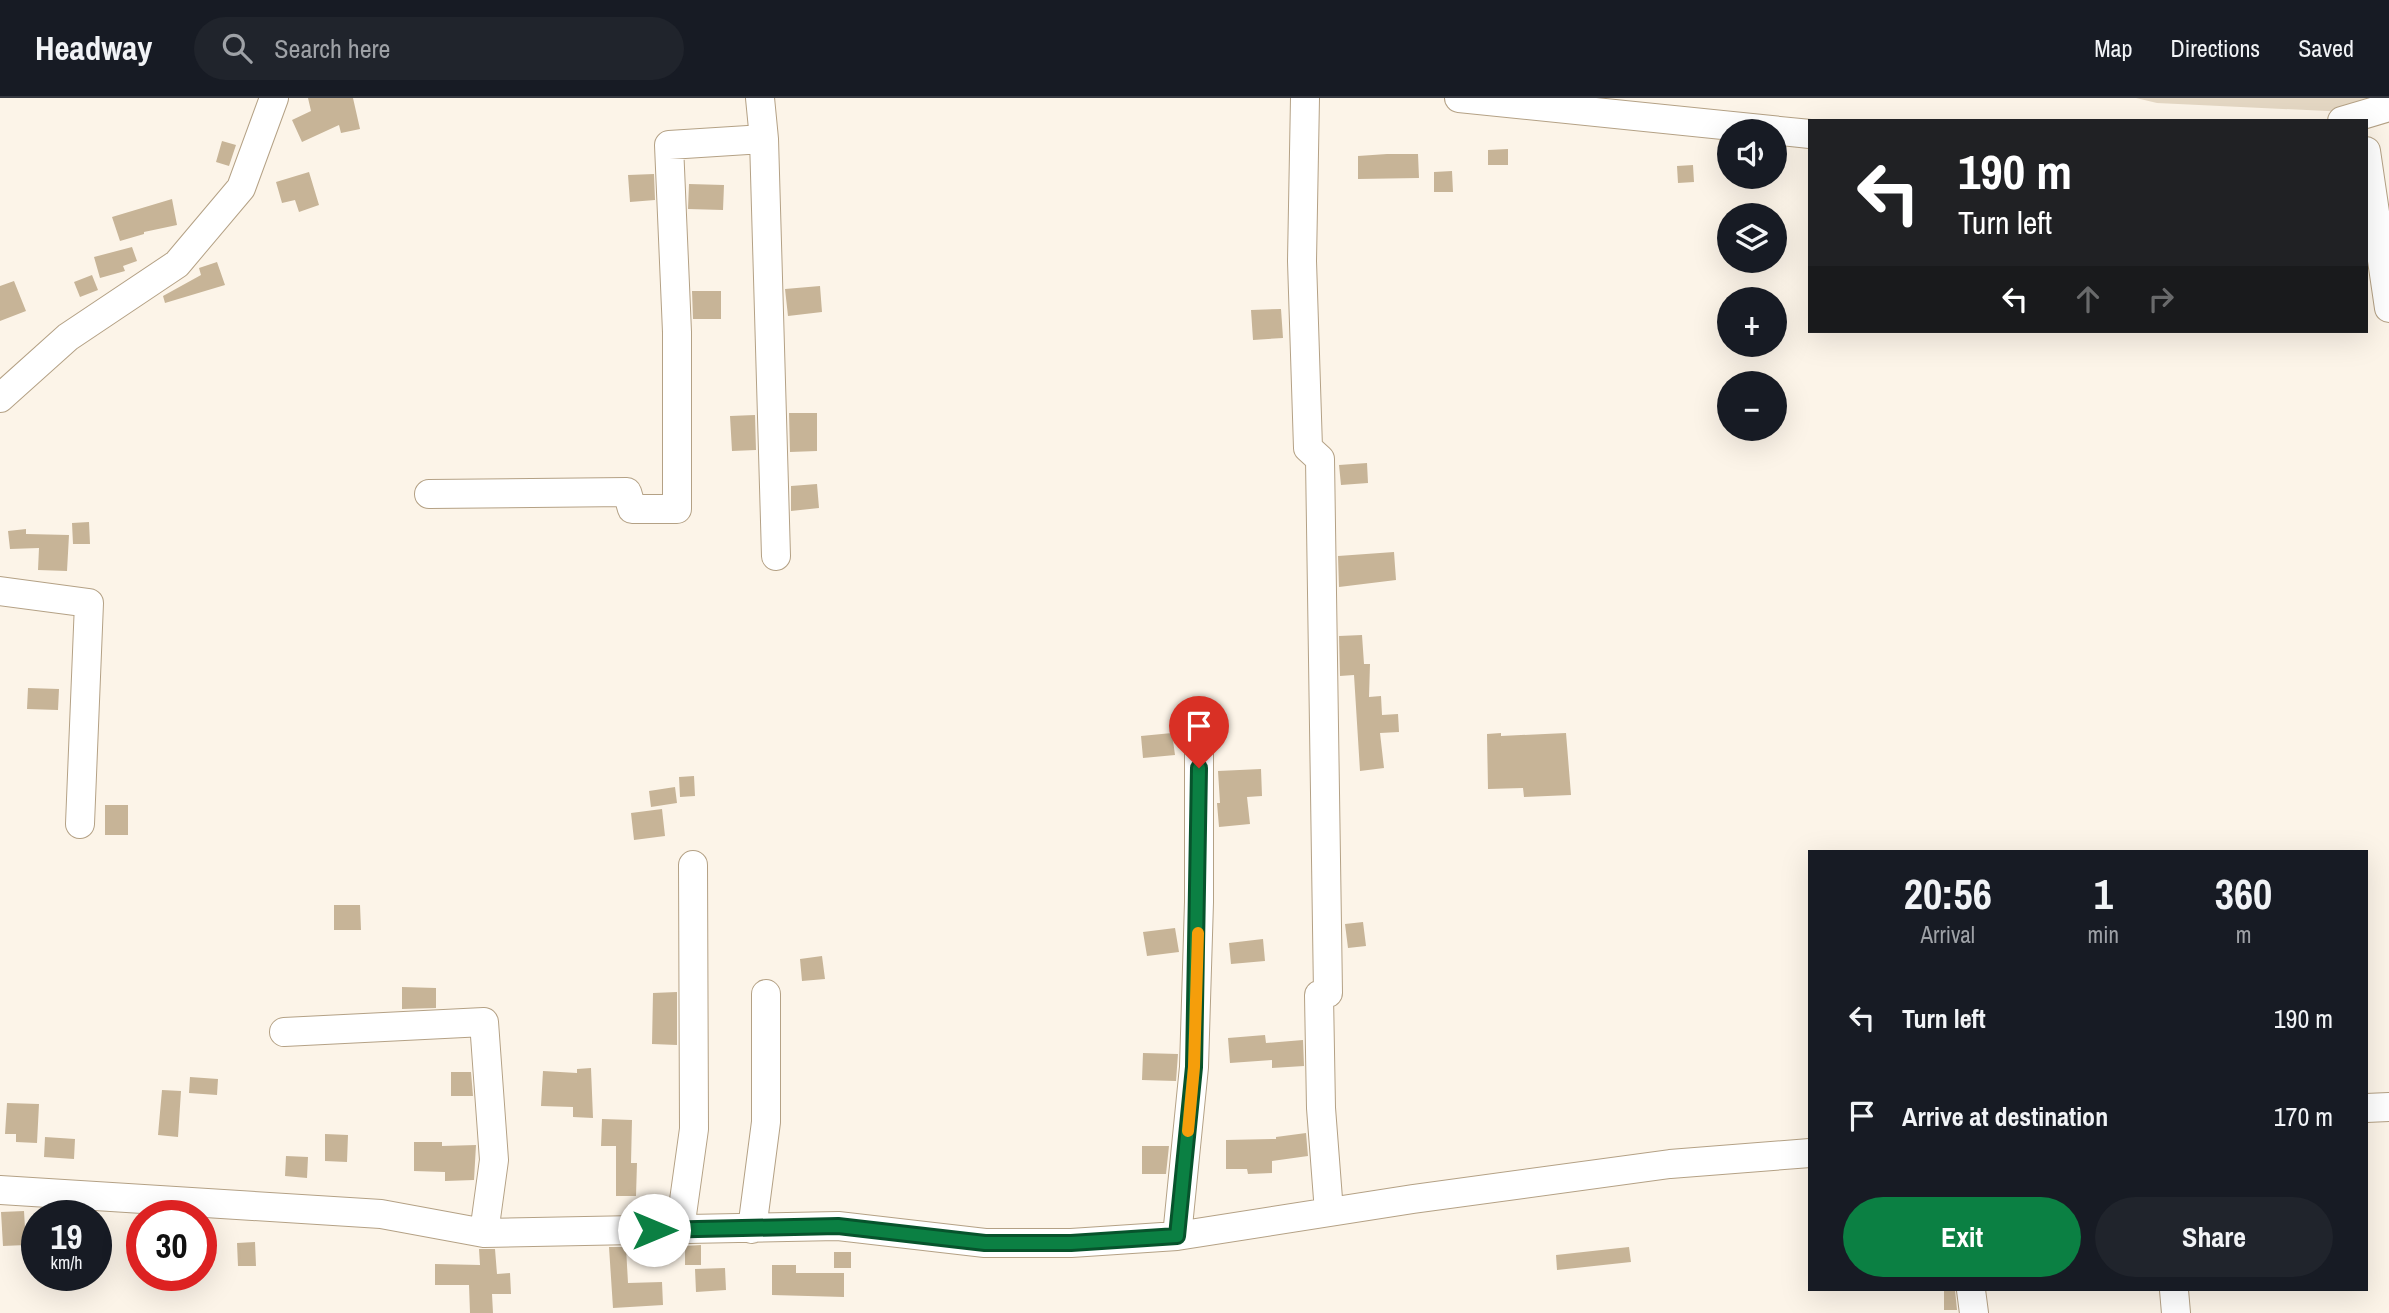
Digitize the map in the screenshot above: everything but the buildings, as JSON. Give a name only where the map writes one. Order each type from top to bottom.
[{"type":"street","points":[[0,398],[68,337],[177,264],[241,188],[274,98]]},
{"type":"street","points":[[760,98],[764,139],[776,556]]},
{"type":"street","points":[[1305,98],[1302,261],[1308,447],[1320,459],[1328,993],[1320,995],[1321,1108],[1329,1212]]},
{"type":"street","points":[[1459,98],[1808,134]]},
{"type":"street","points":[[2355,119],[2389,107]]},
{"type":"street","points":[[429,494],[627,492],[632,509],[677,509],[677,332],[669,145],[764,139]]},
{"type":"street","points":[[2368,165],[2389,308]]},
{"type":"street","points":[[0,591],[89,603],[80,824]]},
{"type":"street","points":[[1177,1236],[1194,1067],[1199,902],[1199,714]]},
{"type":"street","points":[[680,1230],[694,1129],[693,865]]},
{"type":"street","points":[[752,1229],[766,1122],[766,995]]},
{"type":"street","points":[[284,1032],[484,1021],[494,1160],[484,1233]]},
{"type":"street","points":[[2368,1108],[2389,1107]]},
{"type":"street","points":[[0,1190],[381,1214],[484,1233],[838,1226],[985,1243],[1071,1243],[1177,1236],[1670,1164],[1808,1153]]},
{"type":"street","points":[[1971,1291],[1974,1313]]},
{"type":"street","points":[[2174,1291],[2176,1313]]},
{"type":"shaded area","points":[[2136,98],[2389,98],[2389,114],[2157,103]]},
{"type":"slow traffic","points":[[1188,1131],[1194,1067],[1198,933]]},
{"type":"route","points":[[654,1230],[838,1226],[985,1243],[1071,1243],[1177,1236],[1194,1067],[1199,902],[1199,768]]}]
